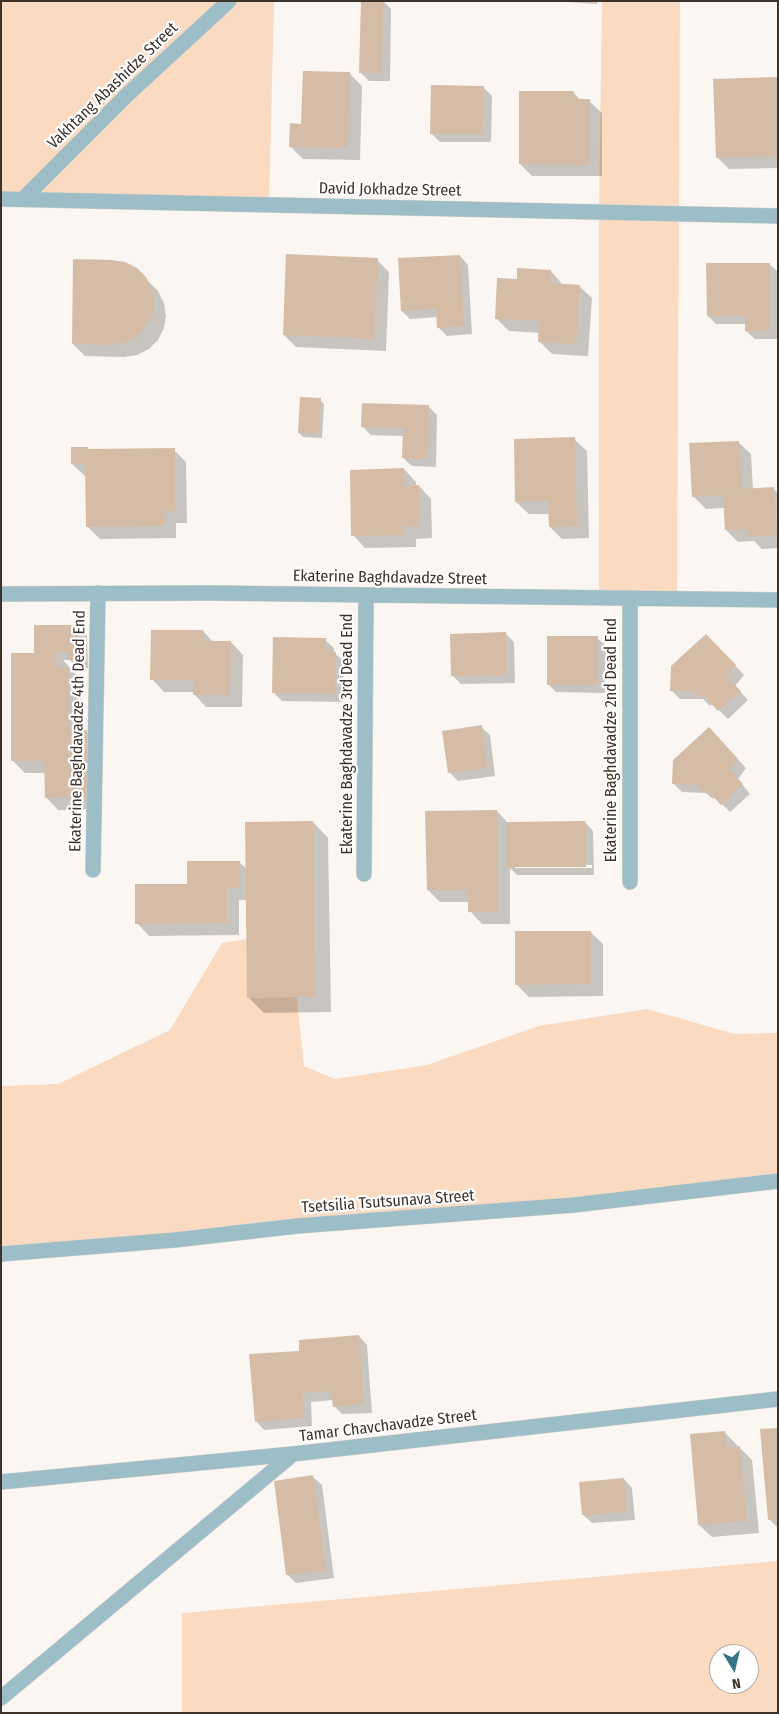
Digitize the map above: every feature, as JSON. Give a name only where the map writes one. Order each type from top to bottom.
[{"type":"street","name":"Vakhtang Abashidze Street","points":[[24,198],[127,95],[229,1]]},
{"type":"street","name":"David Jokhadze Street","points":[[1,199],[24,198],[778,216]]},
{"type":"street","name":"Ekaterine Baghdavadze 4th Dead End","points":[[93,870],[98,593]]},
{"type":"street","name":"Ekaterine Baghdavadze Street","points":[[1,594],[210,593],[778,600]]},
{"type":"street","name":"Ekaterine Baghdavadze 3rd Dead End","points":[[364,874],[366,595]]},
{"type":"street","name":"Ekaterine Baghdavadze 2nd Dead End","points":[[630,599],[630,882]]},
{"type":"street","name":"Tsetsilia Tsutsunava Street","points":[[1,1254],[175,1240],[297,1226],[574,1205],[778,1181]]},
{"type":"street","name":"Tamar Chavchavadze Street","points":[[1,1482],[293,1454],[778,1399]]},
{"type":"street","points":[[1,1698],[293,1454]]},
{"type":"shaded area","points":[[1,1],[274,1],[269,204],[1,199]]},
{"type":"shaded area","points":[[602,1],[680,1],[677,599],[599,598],[599,213]]},
{"type":"shaded area","points":[[273,935],[294,971],[304,1066],[335,1079],[427,1065],[539,1026],[647,1009],[735,1034],[778,1033],[778,1181],[1,1254],[1,1086],[58,1084],[170,1030],[222,943]]},
{"type":"shaded area","points":[[778,1561],[778,1713],[182,1713],[182,1613]]},
{"type":"building","points":[[361,1],[383,1],[382,73],[359,73]]},
{"type":"building","points":[[303,71],[350,72],[348,148],[289,147],[290,123],[301,124]]},
{"type":"building","points":[[778,77],[778,156],[716,158],[713,79]]},
{"type":"building","points":[[431,85],[484,86],[483,134],[430,134]]},
{"type":"building","points":[[519,91],[573,91],[574,99],[590,99],[590,165],[519,164]]},
{"type":"building","points":[[286,254],[378,258],[374,339],[283,335]]},
{"type":"building","points":[[460,255],[464,326],[437,328],[436,309],[401,311],[398,258]]},
{"type":"building","points":[[73,259],[125,262],[137,268],[146,277],[152,289],[154,303],[152,316],[136,337],[124,343],[111,345],[72,344]]},
{"type":"building","points":[[706,263],[770,263],[770,331],[745,331],[745,316],[707,316]]},
{"type":"building","points":[[517,268],[551,270],[551,283],[580,285],[576,344],[538,342],[539,321],[495,319],[497,278],[517,279]]},
{"type":"building","points":[[300,397],[321,398],[319,434],[298,433]]},
{"type":"building","points":[[362,403],[429,405],[428,459],[402,458],[403,428],[361,427]]},
{"type":"building","points":[[575,437],[577,526],[549,527],[548,501],[515,502],[514,439]]},
{"type":"building","points":[[739,441],[742,489],[774,487],[777,535],[748,537],[748,529],[725,530],[723,495],[692,497],[689,443]]},
{"type":"building","points":[[71,447],[88,447],[88,449],[175,448],[175,511],[164,511],[165,526],[86,527],[85,464],[71,464]]},
{"type":"building","points":[[404,468],[404,486],[419,485],[420,526],[404,527],[404,535],[351,536],[350,470]]},
{"type":"building","points":[[34,625],[79,625],[80,660],[67,660],[67,652],[56,652],[56,667],[69,667],[70,730],[87,730],[87,797],[45,798],[44,761],[11,761],[11,653],[34,653]]},
{"type":"building","points":[[151,630],[203,630],[203,641],[231,641],[230,695],[193,695],[193,680],[150,680]]},
{"type":"building","points":[[506,632],[507,675],[451,676],[450,634]]},
{"type":"building","points":[[706,634],[736,665],[727,677],[741,691],[718,711],[704,696],[701,699],[694,691],[670,691],[671,666]]},
{"type":"building","points":[[547,636],[598,636],[597,685],[547,685]]},
{"type":"building","points":[[273,637],[326,638],[326,651],[336,652],[335,694],[272,693]]},
{"type":"building","points":[[482,725],[487,768],[448,773],[442,731]]},
{"type":"building","points":[[709,727],[738,759],[730,770],[743,784],[721,805],[706,789],[703,792],[697,785],[672,784],[673,760]]},
{"type":"building","points":[[497,810],[498,912],[468,912],[468,890],[427,890],[425,811]]},
{"type":"building","points":[[313,821],[316,997],[247,998],[245,822]]},
{"type":"building","points":[[585,821],[586,867],[507,867],[507,822]]},
{"type":"building","points":[[187,861],[240,861],[240,888],[227,888],[227,923],[135,924],[135,884],[187,884]]},
{"type":"building","points":[[515,931],[591,931],[591,984],[515,985]]},
{"type":"building","points":[[359,1335],[364,1404],[333,1407],[331,1391],[303,1393],[304,1418],[255,1422],[249,1354],[299,1351],[299,1340]]},
{"type":"building","points":[[778,1428],[778,1519],[768,1520],[760,1429]]},
{"type":"building","points":[[725,1431],[727,1447],[740,1446],[747,1521],[698,1525],[690,1434]]},
{"type":"building","points":[[313,1475],[326,1570],[286,1575],[274,1481]]},
{"type":"building","points":[[624,1478],[627,1512],[582,1515],[579,1482]]}]
